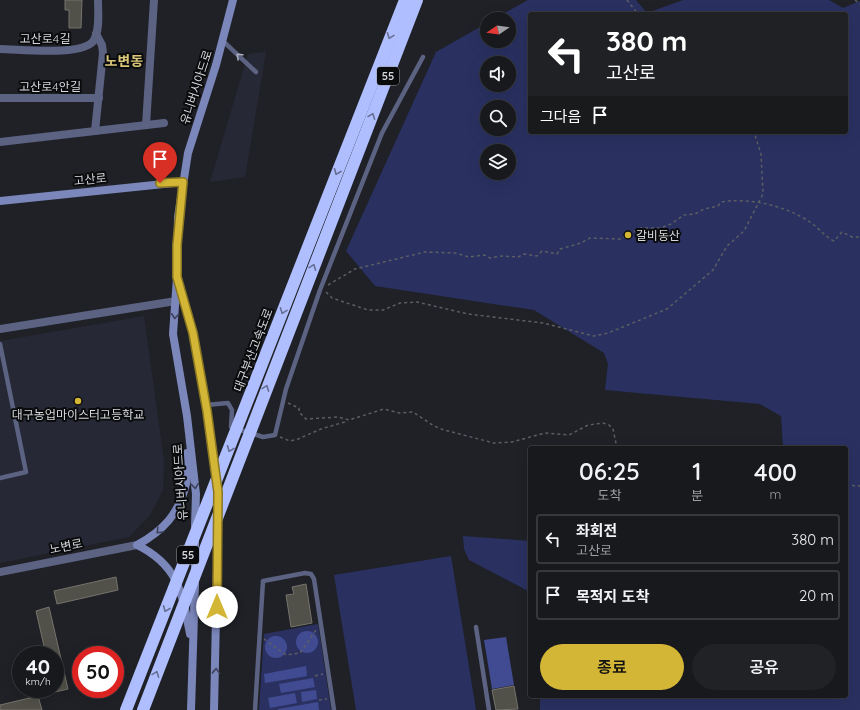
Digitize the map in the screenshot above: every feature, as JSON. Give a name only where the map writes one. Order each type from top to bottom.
[{"type":"highway","name":"대구부산고속도로","points":[[142,710],[339,200],[352,150],[404,0]]},
{"type":"highway","name":"대구부산고속도로","points":[[126,710],[328,196],[352,150],[418,0]]},
{"type":"main road","name":"유니버시아드로","points":[[191,710],[196,494],[187,416],[173,334],[176,301],[177,245],[183,182],[192,139],[223,41],[233,0]]},
{"type":"main road","name":"고산로","points":[[0,201],[183,182]]},
{"type":"main road","name":"유니버시아드로","points":[[177,277],[193,333],[206,405],[218,492],[214,710]]},
{"type":"main road","points":[[187,416],[186,484],[173,516],[155,535],[137,545],[162,560],[178,583],[186,609],[193,647]]},
{"type":"street","points":[[95,131],[103,53],[102,45],[96,34],[98,0]]},
{"type":"street","points":[[146,125],[154,0]]},
{"type":"street","name":"고산로4길","points":[[0,49],[77,49],[90,44],[96,34]]},
{"type":"street","name":"고산로4안길","points":[[0,98],[99,98]]},
{"type":"street","points":[[0,142],[164,123]]},
{"type":"street","points":[[0,329],[176,301]]},
{"type":"street","name":"노변로","points":[[0,572],[137,545]]},
{"type":"lane","points":[[223,41],[256,72]]},
{"type":"lane","points":[[206,405],[228,403],[232,410],[231,427],[263,437],[275,434],[286,389],[320,290],[382,133],[423,57]]},
{"type":"lane","points":[[0,344],[26,472],[0,478]]},
{"type":"lane","points":[[255,710],[263,581],[305,573],[310,574],[314,579],[334,710]]},
{"type":"lane","points":[[476,627],[489,710]]},
{"type":"path","points":[[627,0],[636,12]]},
{"type":"path","points":[[855,0],[860,4]]},
{"type":"path","points":[[755,134],[762,162],[763,194],[760,201],[744,231],[727,246],[716,266],[706,277],[662,312],[599,336],[542,323],[468,314],[417,302],[400,303],[383,310],[368,310],[332,298],[325,291],[326,287],[355,269],[414,254],[425,252],[455,253],[469,257],[484,255],[490,258],[502,256],[518,257],[524,254],[537,256],[542,251],[557,254],[560,249],[581,244],[590,238],[620,239],[641,228],[660,228],[671,224],[684,215],[695,214],[704,209],[718,206],[721,202],[736,199],[760,201],[804,218],[818,227],[826,237],[834,241],[842,232],[852,237],[860,237]]},
{"type":"path","points":[[283,401],[299,408],[299,412],[306,419],[338,417],[349,420]]},
{"type":"path","points":[[275,434],[290,441],[298,440],[321,429],[384,409],[399,413],[413,412],[434,426],[444,430],[494,443],[507,443],[545,433],[569,435],[588,425],[603,423],[609,425],[613,429],[617,446]]},
{"type":"path","points":[[848,485],[860,486]]},
{"type":"path","points":[[267,641],[284,654],[300,653],[314,633]]},
{"type":"shaded area","points":[[528,0],[636,0],[646,12],[528,12],[528,134],[848,134],[848,12],[650,12],[683,0],[829,0],[843,8],[860,1],[860,710],[540,710],[540,698],[848,698],[848,446],[783,446],[781,416],[760,404],[605,390],[608,364],[604,353],[534,310],[375,286],[346,251],[436,52],[480,27],[480,48],[516,48],[516,12],[507,12]]},
{"type":"shaded area","points":[[266,52],[245,177],[210,182],[248,54]]},
{"type":"shaded area","name":"대구농업마이스터고등학교","points":[[144,316],[164,461],[163,490],[150,515],[129,537],[0,563],[0,341]]},
{"type":"shaded area","points":[[463,536],[528,541],[528,591],[469,560],[464,549]]},
{"type":"shaded area","points":[[451,556],[476,710],[356,710],[334,575]]},
{"type":"shaded area","points":[[318,624],[331,710],[259,710],[264,634]]},
{"type":"shaded area","points":[[307,631],[315,634],[318,642],[315,650],[307,653],[299,650],[296,642],[299,634]]},
{"type":"shaded area","points":[[276,636],[284,639],[287,647],[284,655],[276,658],[268,655],[265,647],[268,639]]},
{"type":"shaded area","points":[[506,637],[514,685],[492,689],[484,640]]},
{"type":"shaded area","points":[[306,666],[307,676],[265,683],[264,674]]},
{"type":"shaded area","points":[[313,678],[315,687],[281,693],[279,684]]},
{"type":"shaded area","points":[[316,690],[317,699],[302,702],[301,692]]},
{"type":"shaded area","points":[[295,693],[297,703],[270,708],[268,698]]},
{"type":"shaded area","points":[[318,702],[319,710],[278,710],[278,709]]},
{"type":"building","points":[[65,0],[82,0],[81,28],[69,28],[69,10],[65,10]]},
{"type":"building","points":[[116,577],[118,590],[57,604],[54,591]]},
{"type":"building","points":[[306,584],[312,623],[291,627],[286,595],[294,594],[292,587]]},
{"type":"building","points":[[49,607],[58,646],[44,646],[36,611]]},
{"type":"building","points":[[64,672],[68,689],[64,690]]},
{"type":"building","points":[[514,686],[518,709],[496,710],[492,690]]},
{"type":"building","points":[[30,698],[39,698],[42,710],[0,710],[0,705]]},
{"type":"place","name":"갈비동산","points":[[628,235]]},
{"type":"place","name":"대구농업마이스터고등학교","points":[[78,401]]},
{"type":"district","name":"노변동","points":[[124,61]]},
{"type":"route","points":[[160,183],[183,182],[178,217],[177,277],[193,333],[207,411],[218,492],[217,607]]}]
